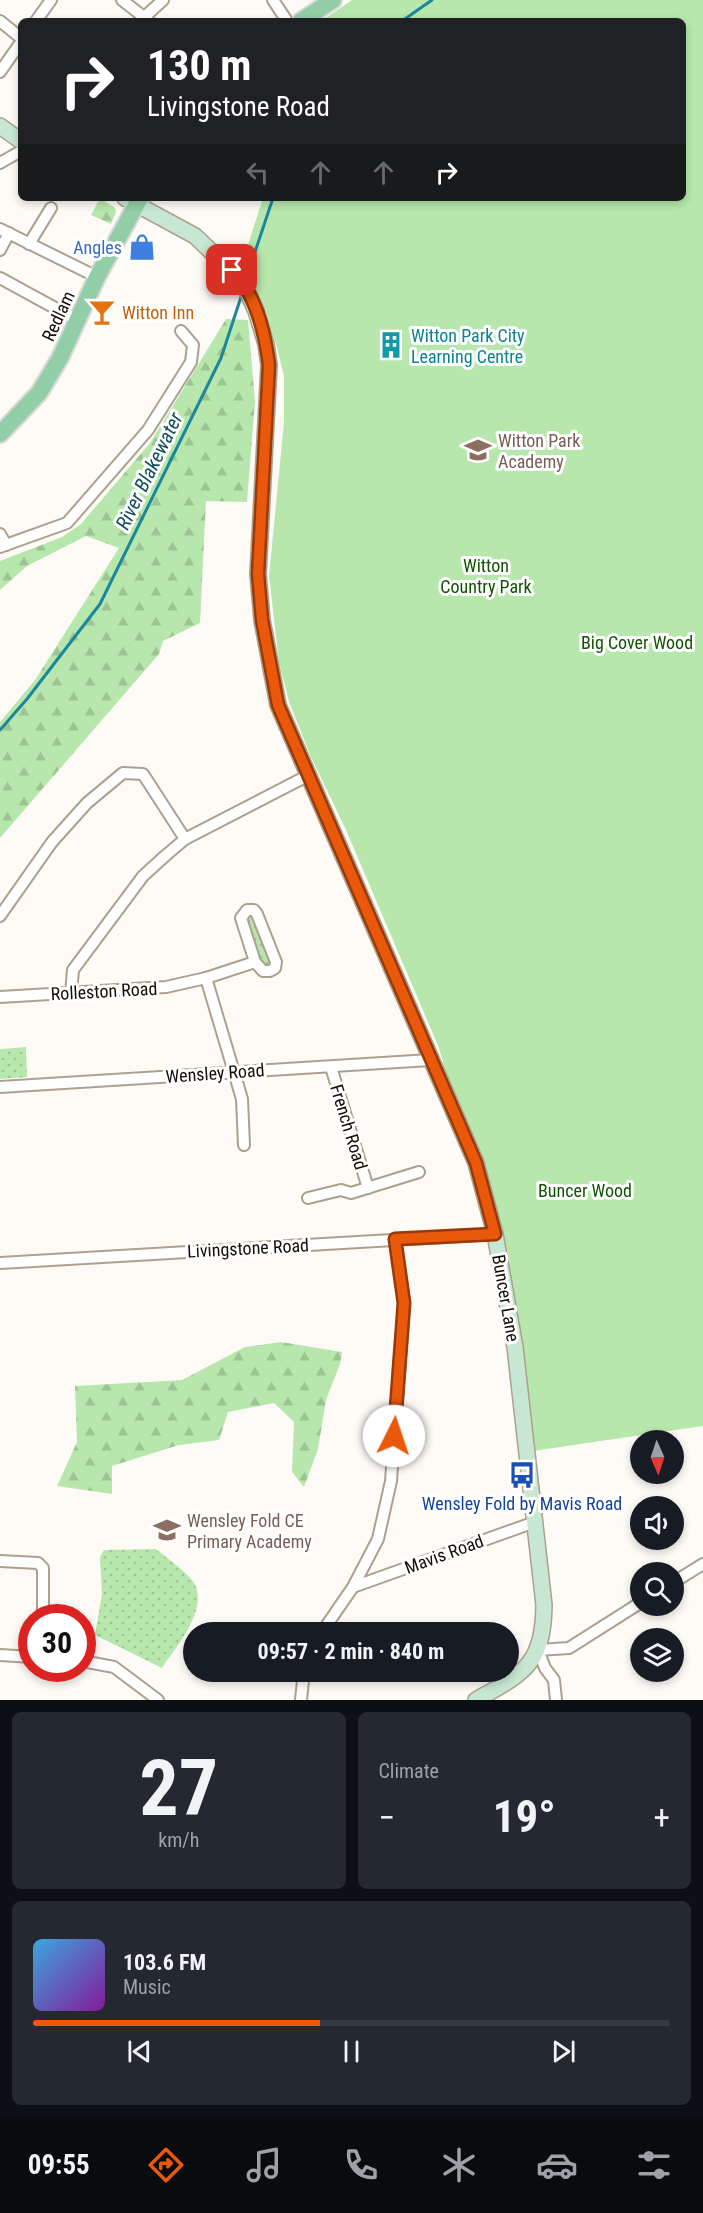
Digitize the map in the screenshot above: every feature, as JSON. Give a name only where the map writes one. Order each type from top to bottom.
[{"type":"main road","points":[[306,18],[333,0]]},
{"type":"main road","points":[[0,126],[18,139]]},
{"type":"main road","name":"Redlam","points":[[1,430],[39,393],[60,358],[97,277],[117,242],[134,201]]},
{"type":"main road","name":"Buncer Lane","points":[[136,201],[195,236],[243,282],[256,311],[266,344],[269,365],[268,400],[258,574],[262,620],[278,705],[476,1163],[495,1234],[515,1347],[544,1605],[544,1631],[538,1650]]},
{"type":"main road","points":[[476,1700],[514,1679],[538,1650]]},
{"type":"street","points":[[38,18],[51,0]]},
{"type":"street","points":[[122,0],[143,18]]},
{"type":"street","points":[[145,18],[164,0]]},
{"type":"street","points":[[273,0],[285,18]]},
{"type":"street","points":[[0,21],[18,37]]},
{"type":"street","points":[[0,72],[18,45]]},
{"type":"street","points":[[0,163],[18,153]]},
{"type":"street","points":[[29,244],[51,208]]},
{"type":"street","points":[[0,250],[4,231],[97,277]]},
{"type":"street","points":[[0,278],[77,320]]},
{"type":"street","points":[[0,534],[3,546],[67,523],[148,430],[191,362],[193,345],[181,331]]},
{"type":"street","points":[[0,916],[52,842],[87,803],[123,773],[142,774],[184,839]]},
{"type":"street","points":[[71,993],[73,970],[143,876],[184,839],[307,776]]},
{"type":"street","points":[[250,909],[257,914],[276,965],[270,971],[263,971],[255,962],[241,918],[244,912],[250,909]]},
{"type":"street","name":"Rolleston Road","points":[[0,997],[166,987],[206,978],[255,962]]},
{"type":"street","points":[[206,978],[242,1099],[244,1144]]},
{"type":"street","name":"Wensley Road","points":[[0,1087],[430,1060]]},
{"type":"street","name":"French Road","points":[[331,1066],[368,1188]]},
{"type":"street","name":"French Road","points":[[308,1198],[340,1190],[351,1193],[419,1172]]},
{"type":"street","name":"Livingstone Road","points":[[0,1263],[495,1234]]},
{"type":"street","points":[[329,1622],[353,1587],[378,1539],[391,1481],[404,1303],[395,1239]]},
{"type":"street","name":"Mavis Road","points":[[353,1587],[535,1522]]},
{"type":"street","points":[[0,1562],[38,1563],[45,1575],[44,1604]]},
{"type":"street","points":[[684,1576],[703,1564]]},
{"type":"street","points":[[556,1700],[554,1680],[545,1668],[538,1650],[569,1648],[630,1609]]},
{"type":"street","points":[[0,1655],[18,1656]]},
{"type":"street","points":[[96,1664],[114,1667],[158,1700]]},
{"type":"street","points":[[301,1700],[303,1682]]},
{"type":"green space","name":"Witton Country Park","points":[[352,0],[703,0],[703,1426],[676,1430],[630,1430],[630,1437],[526,1452],[515,1347],[464,1137],[439,1048],[346,830],[311,757],[289,702],[279,662],[269,576],[284,422],[284,376],[276,344],[253,280],[241,266],[262,201],[686,201],[686,18],[325,18]]},
{"type":"green space","points":[[98,201],[104,201],[115,208],[116,212],[111,224],[91,215]]},
{"type":"green space","points":[[226,319],[248,320],[255,401],[247,502],[206,501],[200,623],[163,641],[159,654],[0,838],[0,722],[35,680],[119,548],[86,536],[27,566],[0,590],[0,561],[62,537],[81,524],[150,443]]},
{"type":"green space","points":[[251,915],[274,964],[272,968],[261,966],[245,922],[246,916]]},
{"type":"green space","points":[[26,1047],[27,1077],[0,1079],[0,1049]]},
{"type":"green space","points":[[281,1342],[342,1352],[340,1364],[326,1400],[318,1449],[304,1487],[292,1472],[294,1422],[274,1403],[228,1412],[219,1440],[179,1445],[112,1466],[112,1494],[57,1486],[77,1442],[75,1386],[182,1380],[245,1347]]},
{"type":"green space","points":[[156,1549],[192,1580],[197,1590],[198,1602],[192,1622],[183,1622],[183,1638],[162,1668],[96,1635],[102,1594],[100,1557],[104,1550]]},
{"type":"waterway","name":"River Blakewater","points":[[406,18],[432,0]]},
{"type":"waterway","name":"River Blakewater","points":[[246,279],[272,201]]},
{"type":"waterway","name":"River Blakewater","points":[[0,730],[27,699],[100,604],[221,358],[242,294]]},
{"type":"place","name":"Angles","points":[[142,247]]},
{"type":"place","name":"Witton Inn","points":[[102,312]]},
{"type":"place","name":"Witton Park City Learning Centre","points":[[391,345]]},
{"type":"place","name":"Witton Park Academy","points":[[478,450]]},
{"type":"place","name":"Wensley Fold by Mavis Road","points":[[522,1475]]},
{"type":"place","name":"Wensley Fold CE Primary Academy","points":[[167,1530]]},
{"type":"route","points":[[232,270],[243,282],[256,311],[266,344],[269,365],[258,574],[262,620],[278,705],[476,1163],[495,1234],[395,1239],[404,1303],[394,1436]]},
{"type":"park label","name":"Big Cover Wood","points":[[637,642]]},
{"type":"park label","name":"Buncer Wood","points":[[585,1190]]}]
